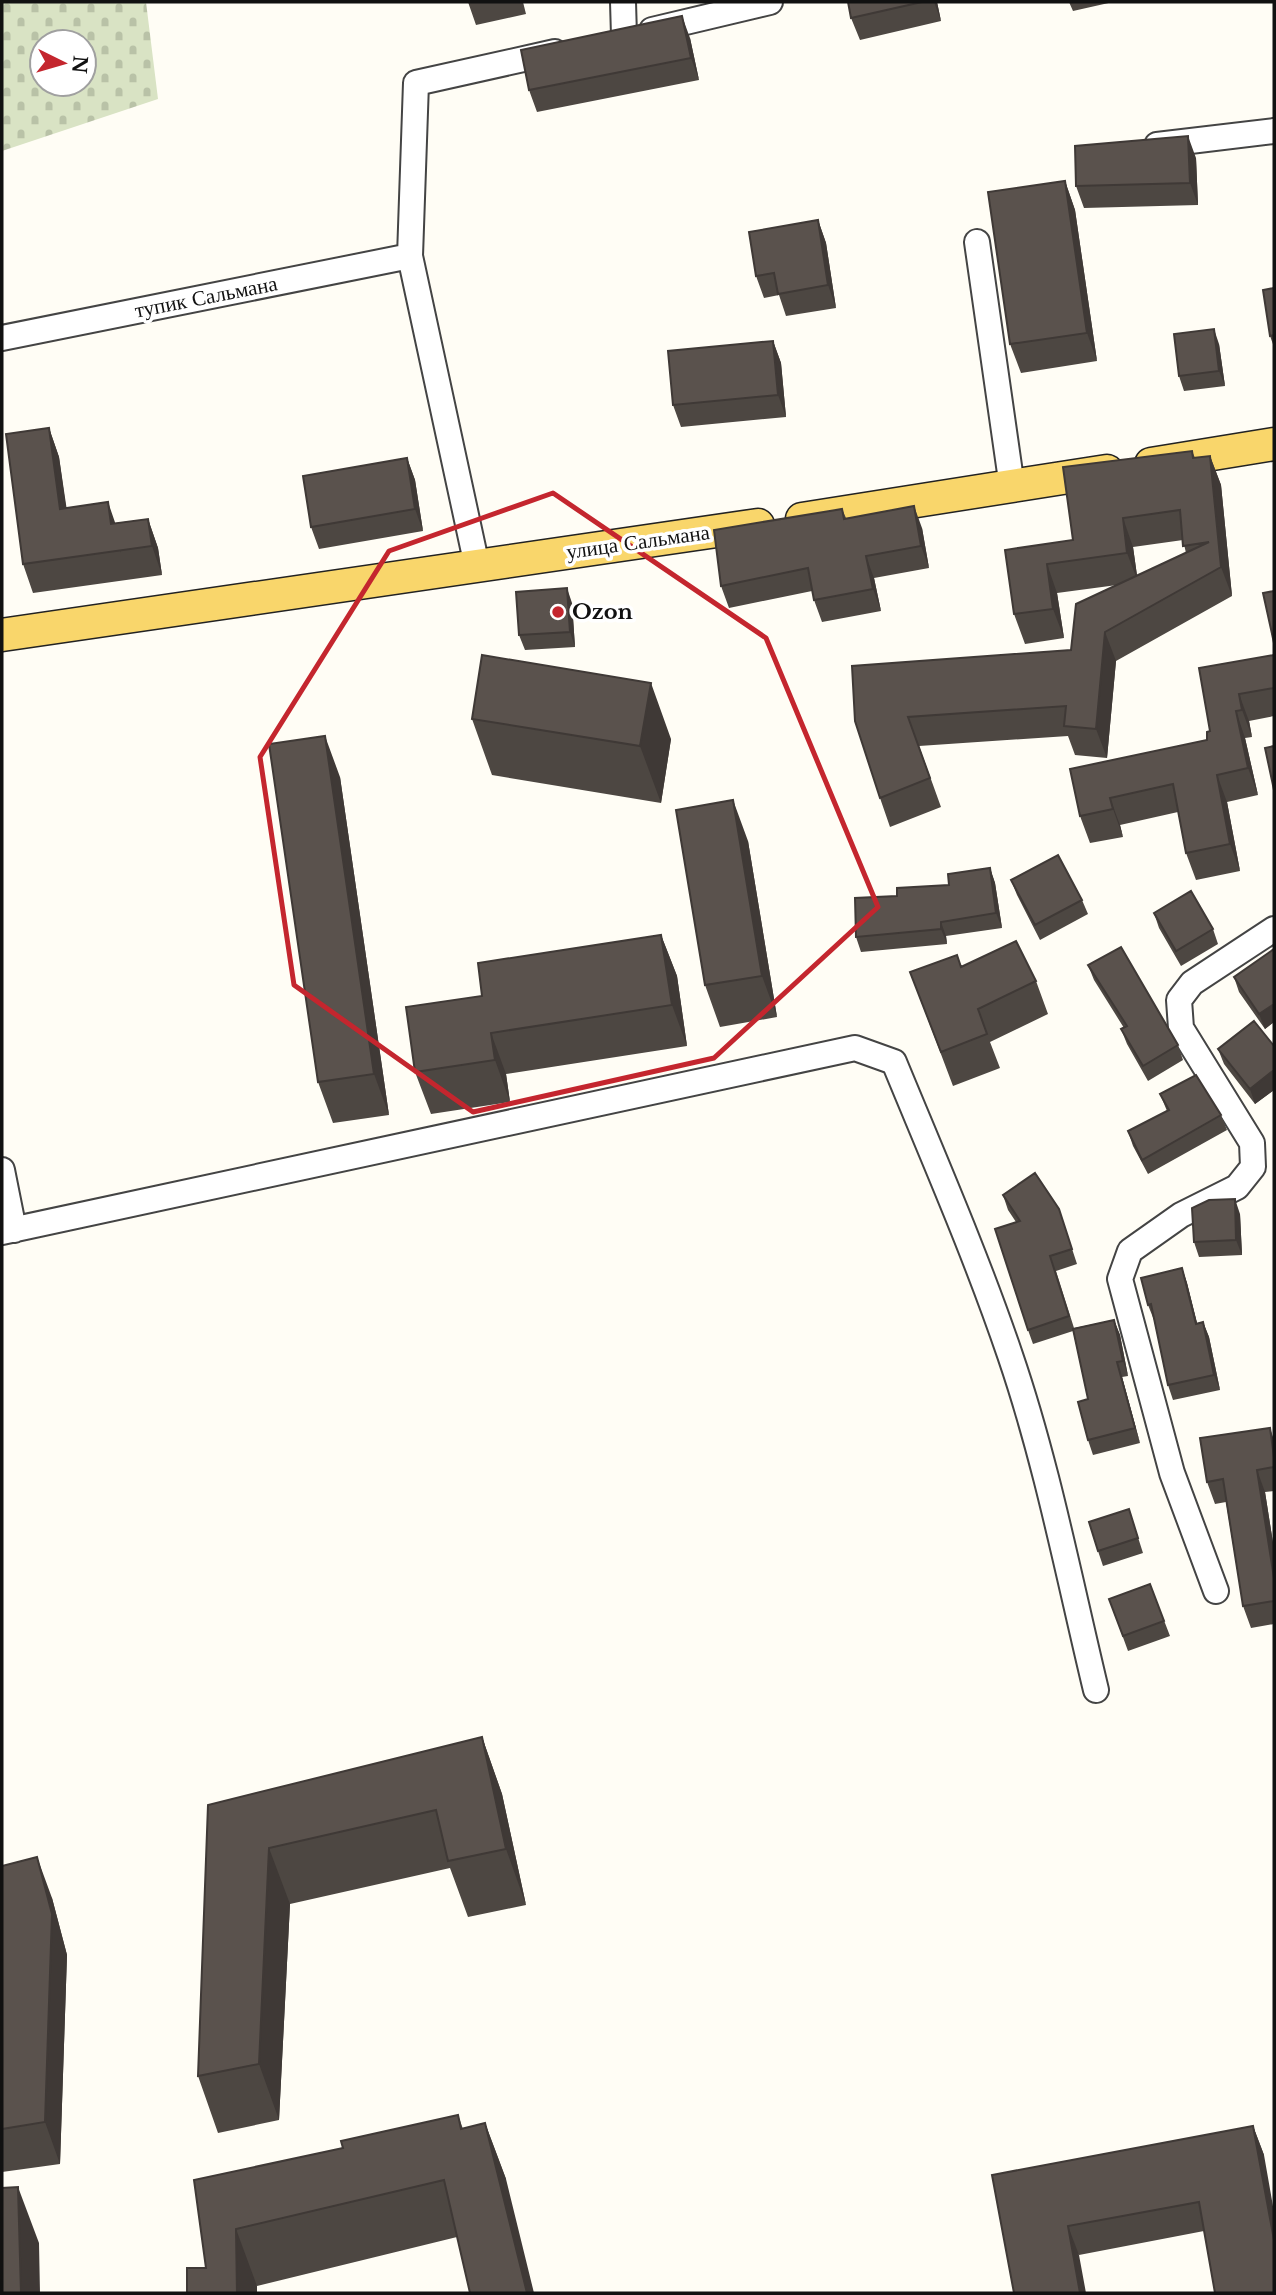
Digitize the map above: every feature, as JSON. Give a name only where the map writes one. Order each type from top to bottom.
[{"type":"main road","name":"улица Сальмана","points":[[2,635],[1012,487],[1274,444]]},
{"type":"street","points":[[623,2],[624,36]]},
{"type":"street","points":[[598,42],[770,2]]},
{"type":"street","points":[[477,566],[410,256],[416,83],[572,48]]},
{"type":"street","points":[[1139,147],[1274,131]]},
{"type":"street","points":[[978,242],[1012,487]]},
{"type":"street","name":"тупик Сальмана","points":[[2,338],[410,256]]},
{"type":"street","points":[[1216,1591],[1172,1473],[1120,1279],[1130,1251],[1181,1215],[1237,1187],[1253,1167],[1252,1143],[1181,1028],[1179,1000],[1192,983],[1274,929]]},
{"type":"street","points":[[2,1170],[8,1231],[855,1048],[894,1062],[976,1260],[1011,1357],[1052,1507],[1096,1690]]},
{"type":"highlighted area","points":[[553,493],[766,638],[878,907],[714,1058],[473,1112],[294,985],[260,757],[389,551]]},
{"type":"green space","points":[[2,2],[146,2],[158,99],[2,151]]},
{"type":"building","points":[[848,2],[922,2],[851,18]]},
{"type":"building","points":[[682,16],[691,58],[529,90],[521,50]]},
{"type":"building","points":[[1188,136],[1190,183],[1076,186],[1075,146]]},
{"type":"building","points":[[1065,181],[1087,333],[1010,344],[988,192]]},
{"type":"building","points":[[818,220],[828,285],[778,294],[774,273],[756,276],[749,232]]},
{"type":"building","points":[[1274,288],[1274,335],[1270,336],[1263,290]]},
{"type":"building","points":[[1214,329],[1219,371],[1179,376],[1174,334]]},
{"type":"building","points":[[773,341],[778,395],[673,405],[668,351]]},
{"type":"building","points":[[49,428],[60,509],[108,502],[111,524],[148,519],[152,546],[23,564],[6,434]]},
{"type":"building","points":[[1192,451],[1193,458],[1210,456],[1221,567],[1105,632],[1096,729],[1064,726],[1066,706],[908,717],[930,778],[880,798],[855,721],[852,666],[1071,650],[1076,604],[1209,542],[1183,546],[1180,510],[1123,518],[1127,553],[1047,564],[1053,609],[1014,614],[1005,550],[1073,540],[1063,467]]},
{"type":"building","points":[[407,458],[415,509],[311,527],[303,476]]},
{"type":"building","points":[[914,506],[921,546],[866,556],[873,589],[814,600],[808,568],[721,586],[714,530],[842,509],[844,519]]},
{"type":"building","points":[[567,588],[570,632],[519,635],[516,592]]},
{"type":"building","points":[[1274,591],[1274,643],[1263,593]]},
{"type":"building","points":[[482,655],[651,683],[640,746],[472,719]]},
{"type":"building","points":[[1274,655],[1274,688],[1239,694],[1242,710],[1236,711],[1248,768],[1217,775],[1230,844],[1186,853],[1173,784],[1110,798],[1113,809],[1080,816],[1070,769],[1207,740],[1207,732],[1210,731],[1199,668]]},
{"type":"building","points":[[325,736],[374,1074],[318,1082],[269,744]]},
{"type":"building","points":[[1274,746],[1274,790],[1265,748]]},
{"type":"building","points":[[733,800],[762,976],[705,985],[676,810]]},
{"type":"building","points":[[1058,855],[1082,900],[1035,925],[1011,880]]},
{"type":"building","points":[[990,868],[996,913],[941,922],[941,929],[856,937],[855,898],[897,896],[897,888],[949,885],[948,874]]},
{"type":"building","points":[[1191,891],[1213,929],[1176,951],[1154,913]]},
{"type":"building","points":[[661,935],[672,1005],[491,1033],[495,1060],[415,1072],[406,1007],[482,996],[478,963]]},
{"type":"building","points":[[1016,941],[1036,981],[978,1009],[987,1034],[941,1052],[910,972],[957,955],[961,967]]},
{"type":"building","points":[[1121,947],[1178,1045],[1143,1066],[1121,1029],[1127,1026],[1088,965]]},
{"type":"building","points":[[1274,949],[1274,1004],[1259,1014],[1234,977]]},
{"type":"building","points":[[1254,1021],[1274,1046],[1274,1070],[1250,1089],[1218,1049]]},
{"type":"building","points":[[1196,1075],[1221,1115],[1142,1160],[1128,1131],[1169,1110],[1160,1094]]},
{"type":"building","points":[[1035,1173],[1059,1209],[1072,1249],[1050,1256],[1069,1316],[1028,1330],[995,1229],[1020,1221],[1003,1195]]},
{"type":"building","points":[[1235,1199],[1236,1240],[1194,1242],[1192,1208],[1209,1200]]},
{"type":"building","points":[[1182,1268],[1196,1324],[1203,1322],[1214,1375],[1168,1385],[1151,1304],[1148,1305],[1141,1278]]},
{"type":"building","points":[[1114,1320],[1123,1361],[1117,1362],[1135,1428],[1088,1440],[1078,1402],[1088,1399],[1073,1329]]},
{"type":"building","points":[[1270,1428],[1274,1467],[1257,1470],[1274,1578],[1274,1601],[1243,1606],[1223,1479],[1207,1482],[1200,1438]]},
{"type":"building","points":[[1129,1509],[1138,1538],[1098,1551],[1089,1522]]},
{"type":"building","points":[[1150,1584],[1164,1621],[1123,1636],[1109,1599]]},
{"type":"building","points":[[482,1737],[506,1849],[448,1861],[436,1810],[269,1848],[259,2064],[198,2076],[208,1805]]},
{"type":"building","points":[[37,1857],[52,1914],[45,2122],[2,2129],[2,1866]]},
{"type":"building","points":[[458,2115],[461,2129],[485,2123],[527,2293],[470,2293],[444,2180],[236,2229],[237,2293],[187,2293],[187,2268],[206,2268],[194,2180],[343,2148],[341,2141]]},
{"type":"building","points":[[1253,2126],[1274,2240],[1274,2293],[1215,2293],[1199,2202],[1068,2226],[1080,2293],[1014,2293],[992,2175]]},
{"type":"building","points":[[18,2187],[21,2293],[2,2293],[2,2188]]},
{"type":"place","name":"Ozon","points":[[558,612]]}]
